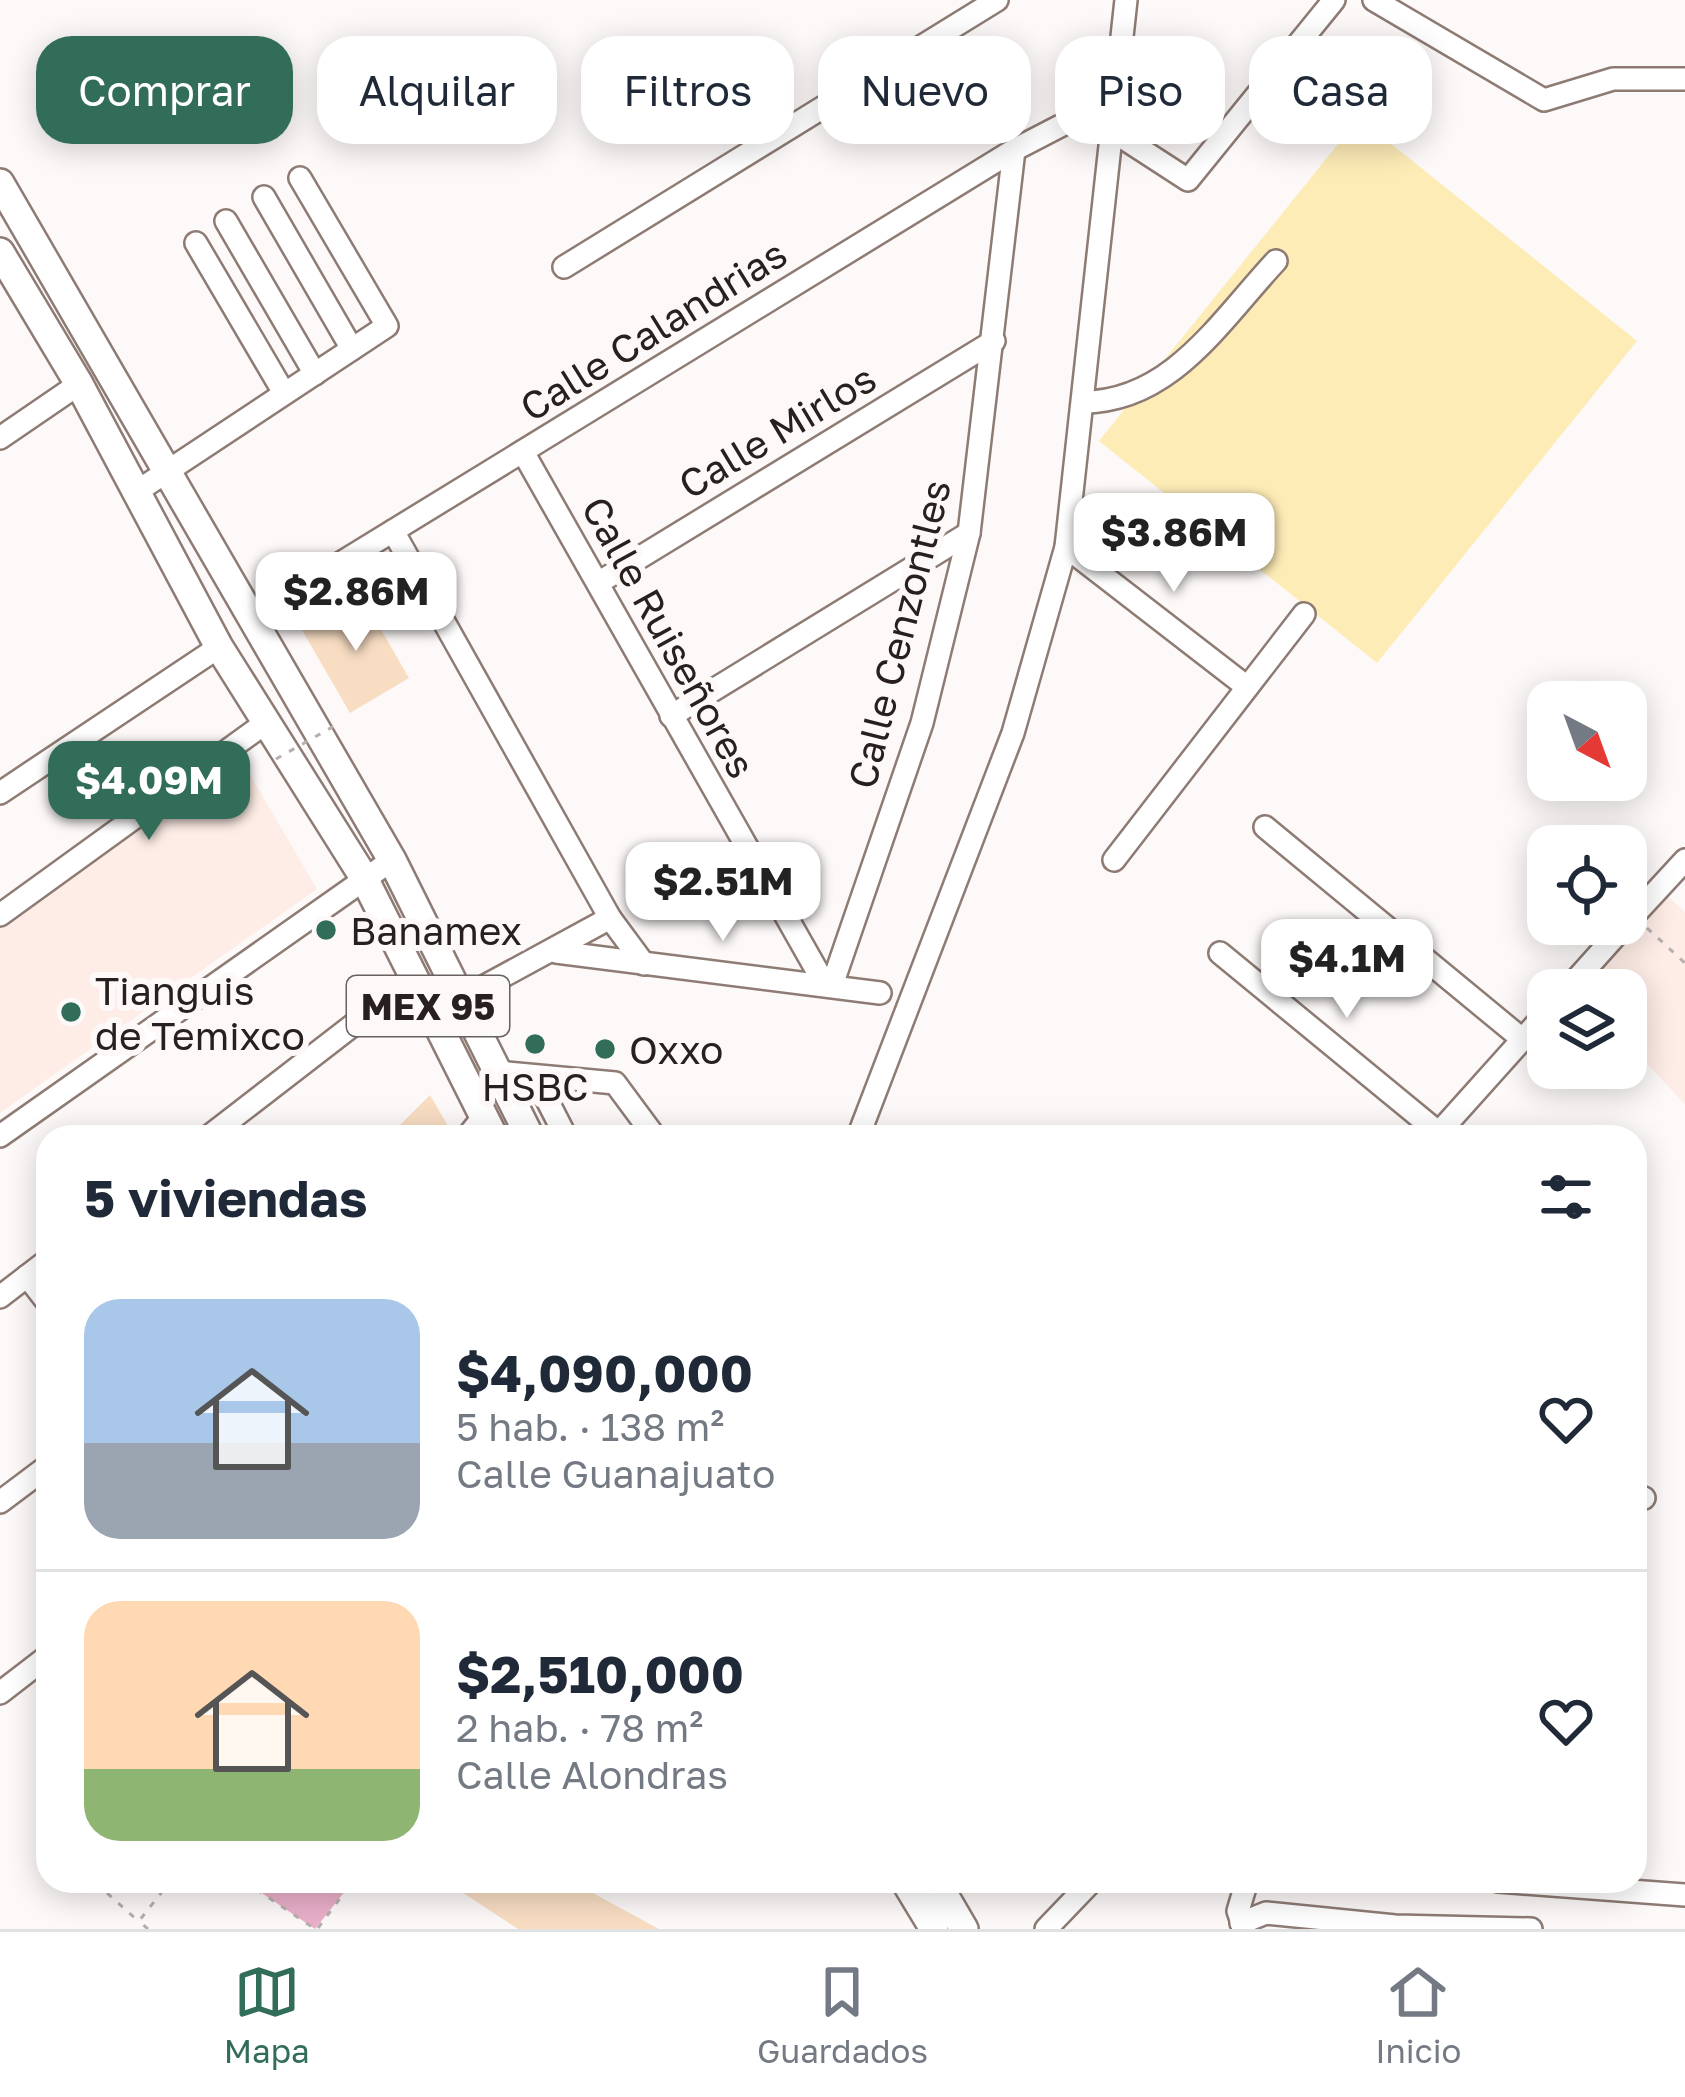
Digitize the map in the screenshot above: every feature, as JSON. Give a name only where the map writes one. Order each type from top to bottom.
[{"type":"main road","name":"MEX 95","points":[[0,183],[392,860],[524,1125]]},
{"type":"main road","name":"MEX 95","points":[[0,252],[79,384],[219,647],[363,876],[479,1125]]},
{"type":"main road","points":[[101,426],[127,406]]},
{"type":"main road","points":[[912,1893],[934,1929]]},
{"type":"main road","points":[[943,1893],[964,1929]]},
{"type":"street","points":[[1225,135],[1334,0]]},
{"type":"street","points":[[1374,0],[1544,100],[1613,79],[1685,79]]},
{"type":"street","points":[[1120,36],[1122,1]]},
{"type":"street","points":[[564,267],[981,4]]},
{"type":"street","name":"Calle Calandrias","points":[[251,618],[1055,129]]},
{"type":"street","points":[[863,1125],[1013,734],[1066,547],[1113,144]]},
{"type":"street","points":[[1133,144],[1189,180],[1218,144]]},
{"type":"street","name":"Calle Cenzontles","points":[[828,984],[922,723],[969,533],[1014,150]]},
{"type":"street","points":[[136,492],[387,326],[300,178]]},
{"type":"street","points":[[264,197],[352,349]]},
{"type":"street","points":[[226,221],[315,374]]},
{"type":"street","points":[[196,243],[284,393]]},
{"type":"street","points":[[1083,402],[1106,402],[1164,381],[1276,261]]},
{"type":"street","name":"Calle Mirlos","points":[[598,583],[994,341]]},
{"type":"street","points":[[0,438],[79,384]]},
{"type":"street","name":"Calle Ruiseñores","points":[[523,452],[828,984]]},
{"type":"street","points":[[393,531],[610,918],[644,964]]},
{"type":"street","points":[[671,716],[969,533]]},
{"type":"street","points":[[1066,547],[1246,687]]},
{"type":"street","points":[[1114,860],[1304,614]]},
{"type":"street","points":[[0,793],[219,647]]},
{"type":"street","points":[[0,914],[264,724]]},
{"type":"street","points":[[1264,827],[1522,1040]]},
{"type":"street","points":[[0,1136],[363,876],[392,860]]},
{"type":"street","points":[[1647,901],[1685,860]]},
{"type":"street","points":[[461,999],[556,952],[610,918]]},
{"type":"street","points":[[1586,969],[1607,945]]},
{"type":"street","points":[[556,952],[880,993]]},
{"type":"street","points":[[1220,953],[1425,1125]]},
{"type":"street","points":[[224,1125],[414,978]]},
{"type":"street","points":[[1446,1125],[1527,1034]]},
{"type":"street","points":[[498,1072],[544,1094],[560,1125]]},
{"type":"street","points":[[498,1072],[592,1076],[615,1083],[647,1125]]},
{"type":"street","points":[[0,1297],[36,1269]]},
{"type":"street","points":[[27,1276],[36,1288]]},
{"type":"street","points":[[0,1502],[36,1475]]},
{"type":"street","points":[[0,1693],[36,1665]]},
{"type":"street","points":[[1647,1892],[1685,1895]]},
{"type":"street","points":[[1046,1929],[1080,1893]]},
{"type":"street","points":[[1243,1893],[1238,1911],[1243,1926],[1266,1913],[1395,1926],[1532,1929]]},
{"type":"path","points":[[276,759],[336,724]]},
{"type":"path","points":[[1647,935],[1685,963]]},
{"type":"path","points":[[107,1893],[148,1929]]},
{"type":"path","points":[[139,1921],[161,1893]]},
{"type":"path","points":[[262,1893],[316,1929],[344,1893]]},
{"type":"shaded area","points":[[1338,144],[1391,144],[1637,341],[1377,663],[1099,441]]},
{"type":"shaded area","name":"Tianguis de Temixco","points":[[232,744],[317,889],[0,1113],[0,912]]},
{"type":"shaded area","points":[[1666,895],[1685,912],[1685,1104],[1647,1064],[1647,969],[1597,969],[1619,945],[1647,945],[1647,915]]},
{"type":"shaded area","points":[[262,1893],[344,1893],[315,1929]]},
{"type":"building","points":[[361,595],[409,678],[350,713],[302,630]]},
{"type":"building","points":[[430,1095],[447,1125],[400,1125]]},
{"type":"building","points":[[463,1893],[593,1893],[659,1929],[518,1929]]},
{"type":"place","name":"Banamex","points":[[326,930]]},
{"type":"place","name":"Tianguis de Temixco","points":[[71,1012]]},
{"type":"place","name":"HSBC","points":[[535,1044]]},
{"type":"place","name":"Oxxo","points":[[605,1049]]}]
